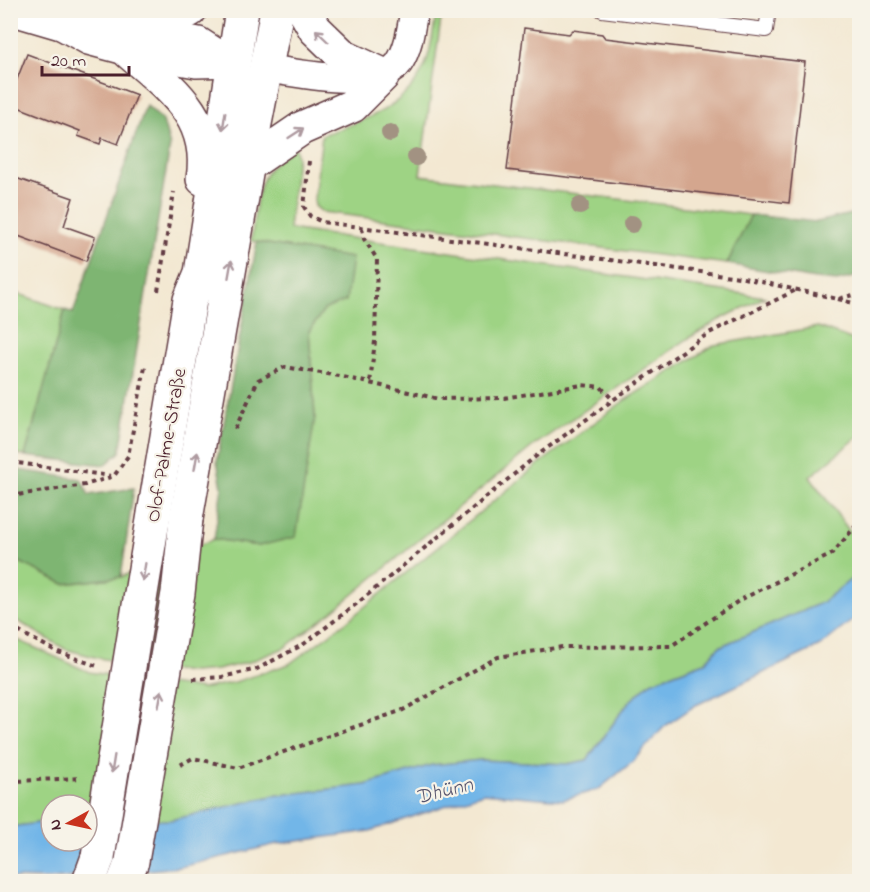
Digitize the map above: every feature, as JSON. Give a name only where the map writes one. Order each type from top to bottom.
[{"type":"main road","points":[[190,10],[135,41],[184,102],[195,119],[200,139],[203,174],[188,268],[190,300]]},
{"type":"main road","name":"Olof-Palme-Straße","points":[[95,873],[190,300],[201,273],[242,10]]},
{"type":"main road","name":"Olof-Palme-Straße","points":[[131,875],[178,593],[186,519],[265,68],[278,10]]},
{"type":"main road","points":[[248,165],[302,128],[352,106],[383,75],[344,57],[315,29],[304,10]]},
{"type":"street","points":[[265,68],[352,78],[383,75],[398,65],[406,48],[414,10]]},
{"type":"street","points":[[10,11],[61,26],[91,22],[196,64],[233,63]]},
{"type":"lane","points":[[602,10],[766,30],[769,10]]},
{"type":"path","points":[[302,128],[310,146],[304,207],[310,216],[322,222],[727,275],[838,298],[860,305]]},
{"type":"path","points":[[157,297],[176,183]]},
{"type":"path","points":[[362,228],[364,239],[377,259],[375,341],[370,383]]},
{"type":"path","points":[[187,679],[222,677],[257,669],[304,644],[360,602],[535,457],[613,400],[709,333],[798,289]]},
{"type":"path","points":[[838,298],[860,293]]},
{"type":"path","points":[[10,496],[85,485],[114,476],[129,456],[145,366]]},
{"type":"path","points":[[231,438],[258,380],[285,367],[439,399],[504,398],[582,385],[601,387],[613,400]]},
{"type":"path","points":[[10,462],[114,476]]},
{"type":"path","points":[[177,766],[194,758],[238,768],[403,710],[498,657],[562,647],[671,646],[740,600],[832,554],[860,521]]},
{"type":"path","points":[[10,627],[58,652],[103,667]]},
{"type":"path","points":[[10,779],[15,781],[92,777]]},
{"type":"green space","points":[[439,10],[442,11],[420,175],[751,215],[727,264],[322,212],[315,206],[322,135],[382,111],[407,92],[425,65]]},
{"type":"green space","points":[[146,105],[163,121],[170,146],[120,452],[105,465],[25,456],[65,310],[73,313]]},
{"type":"green space","points":[[295,147],[297,157],[289,229],[765,297],[689,338],[532,447],[333,611],[284,648],[249,662],[217,670],[193,672],[98,658],[65,649],[11,617],[10,561],[18,561],[64,584],[121,577],[214,539],[259,546],[315,417],[309,331],[325,309],[352,258],[251,241],[258,196],[263,180],[273,164]]},
{"type":"green space","points":[[859,212],[859,276],[837,281],[815,279],[727,264],[751,215],[817,222]]},
{"type":"green space","points":[[257,242],[352,258],[346,301],[325,309],[309,331],[315,417],[296,537],[259,546],[214,539],[222,487],[217,461]]},
{"type":"green space","points":[[10,291],[65,310],[25,456],[11,453]]},
{"type":"green space","points":[[818,327],[859,342],[859,436],[810,477],[859,544],[859,573],[821,603],[719,647],[705,662],[651,682],[628,703],[587,760],[567,764],[481,760],[432,765],[365,785],[272,796],[171,820],[99,821],[99,793],[39,793],[39,823],[11,827],[11,637],[89,672],[202,689],[235,682],[289,664],[346,622],[539,464],[625,400],[714,345]]},
{"type":"green space","points":[[11,469],[81,479],[89,495],[134,488],[121,577],[64,584],[18,561],[11,561]]},
{"type":"water","name":"Dhünn","points":[[859,573],[859,615],[820,646],[696,705],[665,726],[631,763],[599,789],[563,800],[483,793],[370,831],[277,844],[180,867],[52,879],[11,878],[11,827],[39,823],[39,853],[99,853],[99,821],[171,820],[272,796],[365,785],[432,765],[481,760],[567,764],[587,760],[628,703],[651,682],[705,662],[719,647],[821,603]]},
{"type":"building","points":[[524,28],[569,34],[573,30],[602,34],[605,38],[805,62],[789,203],[507,170]]},
{"type":"building","points":[[27,54],[137,95],[118,144],[102,138],[100,144],[78,136],[80,131],[10,104],[10,97]]},
{"type":"building","points":[[10,176],[73,198],[64,226],[95,237],[86,261],[10,233]]}]
